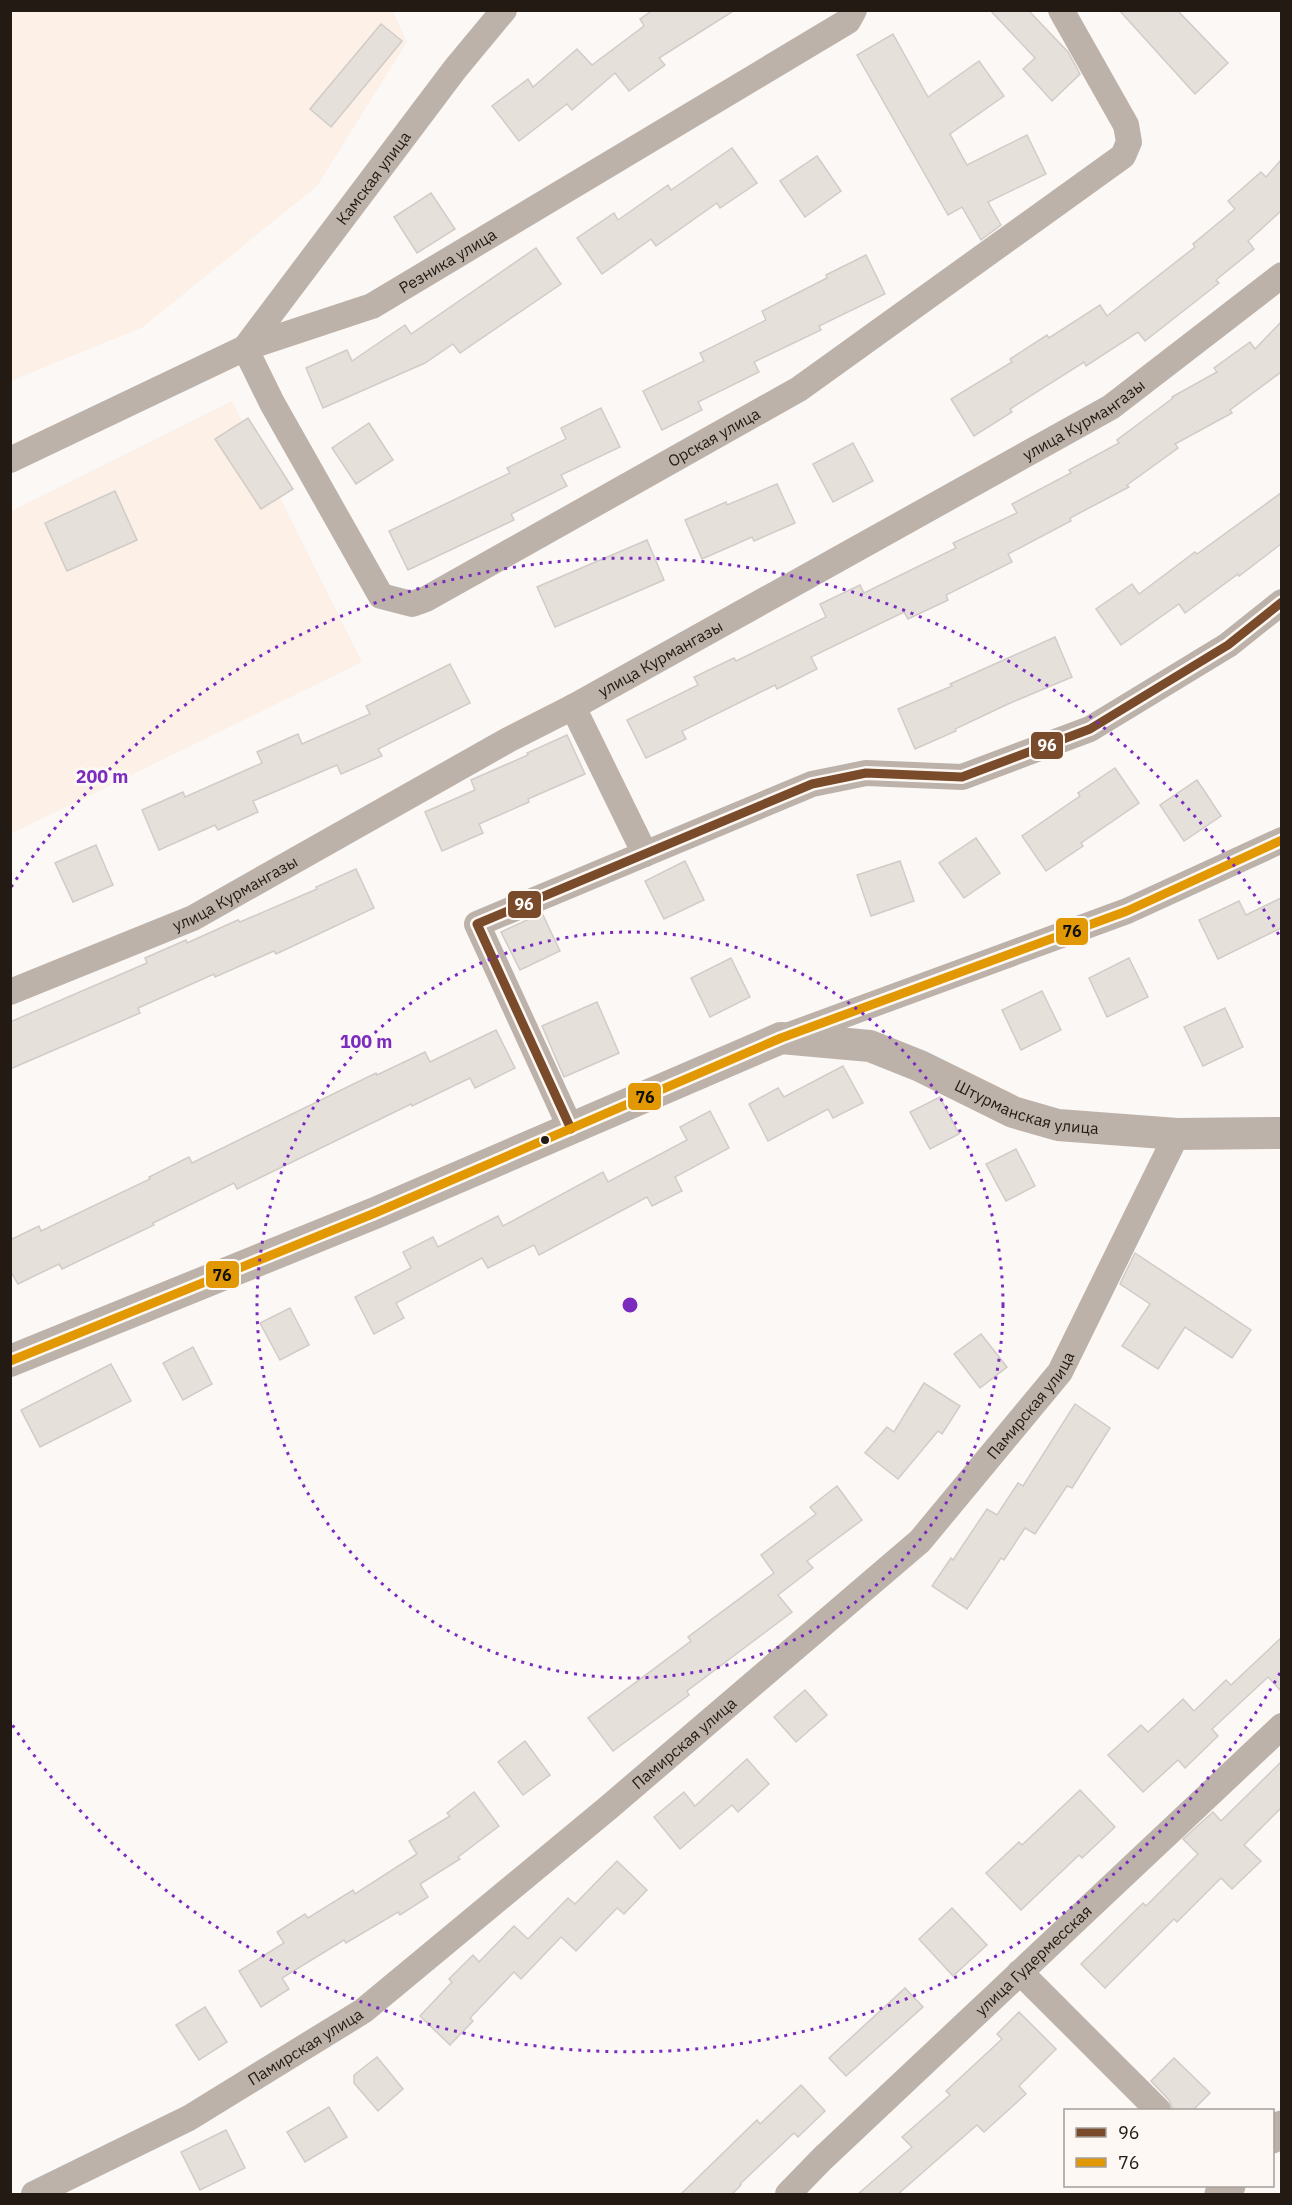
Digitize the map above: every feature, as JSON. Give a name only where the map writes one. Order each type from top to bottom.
[{"type":"street","name":"Камская улица","points":[[245,348],[455,69],[504,10]]},
{"type":"street","name":"Резника улица","points":[[10,460],[245,348],[372,306],[848,21],[854,10]]},
{"type":"street","name":"Орская улица","points":[[245,348],[272,404],[381,596],[412,604],[426,599],[799,389],[1123,156],[1129,142],[1126,125],[1061,10]]},
{"type":"street","name":"улица Курмангазы","points":[[10,992],[194,918],[508,740],[573,707],[1111,407],[1281,275]]},
{"type":"street","points":[[571,1129],[477,924],[812,784],[866,773],[962,777],[1090,729],[1228,645],[1281,602]]},
{"type":"street","points":[[573,707],[645,854]]},
{"type":"street","points":[[10,1361],[375,1214],[781,1038],[1127,911],[1281,840]]},
{"type":"street","name":"Штурманская улица","points":[[781,1038],[870,1046],[920,1066],[1013,1112],[1058,1125],[1177,1134],[1281,1133]]},
{"type":"street","name":"Памирская улица","points":[[34,2194],[189,2118],[363,2011],[617,1800],[920,1542],[1060,1372],[1177,1134]]},
{"type":"street","name":"улица Гудермесская","points":[[788,2194],[822,2159],[1281,1726]]},
{"type":"street","points":[[1020,1972],[1157,2109]]},
{"type":"shaded area","points":[[11,11],[393,11],[407,42],[317,186],[143,327],[11,381]]},
{"type":"shaded area","points":[[232,401],[362,662],[11,834],[11,511]]},
{"type":"building","points":[[653,10],[735,10],[659,58],[665,65],[629,91],[615,73],[572,110],[567,104],[519,141],[492,106],[528,79],[533,87],[577,49],[592,65],[644,26],[640,19]]},
{"type":"building","points":[[990,10],[1028,10],[1068,52],[1080,74],[1052,101],[1023,69],[1035,58]]},
{"type":"building","points":[[1119,10],[1177,10],[1228,63],[1195,94]]},
{"type":"building","points":[[381,24],[402,41],[331,127],[310,109]]},
{"type":"building","points":[[893,34],[928,97],[979,61],[1004,96],[950,134],[967,165],[1027,135],[1046,174],[988,202],[1001,225],[981,240],[962,207],[948,215],[857,55]]},
{"type":"building","points":[[732,148],[757,183],[720,208],[717,203],[656,246],[651,239],[602,274],[577,238],[614,213],[618,220],[668,185],[671,190]]},
{"type":"building","points":[[817,156],[841,191],[805,217],[780,181]]},
{"type":"building","points":[[1281,160],[1281,211],[1248,241],[1254,249],[1216,280],[1219,283],[1145,341],[1138,332],[1086,366],[1084,362],[1010,409],[1012,412],[974,436],[951,399],[1012,362],[1010,359],[1047,335],[1049,338],[1100,305],[1107,316],[1195,247],[1193,244],[1235,209],[1228,201],[1261,172],[1266,177]]},
{"type":"building","points":[[431,193],[455,229],[417,253],[394,217]]},
{"type":"building","points":[[536,248],[561,284],[460,353],[453,344],[425,363],[323,408],[306,368],[347,350],[352,361],[405,325],[411,334]]},
{"type":"building","points":[[866,255],[885,294],[819,326],[821,330],[754,362],[759,372],[698,402],[702,410],[662,430],[643,391],[704,361],[700,353],[766,320],[762,311]]},
{"type":"building","points":[[1281,322],[1281,372],[1230,410],[1232,413],[1175,444],[1178,448],[1127,485],[1129,487],[1008,554],[1012,562],[946,595],[948,600],[908,619],[904,612],[811,657],[817,669],[777,689],[775,685],[682,731],[686,739],[646,758],[627,720],[698,685],[694,677],[734,658],[736,661],[826,617],[820,604],[860,585],[864,593],[956,548],[953,543],[1017,513],[1012,504],[1071,473],[1069,470],[1119,443],[1117,440],[1172,397],[1217,372],[1214,368],[1250,342],[1255,349]]},
{"type":"building","points":[[601,408],[620,447],[561,475],[567,486],[511,514],[514,520],[408,570],[389,531],[510,473],[507,468],[566,439],[561,428]]},
{"type":"building","points":[[248,418],[293,489],[261,509],[215,439]]},
{"type":"building","points":[[369,423],[393,460],[356,484],[332,448]]},
{"type":"building","points":[[853,443],[873,481],[833,502],[813,464]]},
{"type":"building","points":[[777,484],[795,523],[754,541],[752,537],[702,559],[685,520],[726,502],[727,505]]},
{"type":"building","points":[[115,491],[137,540],[67,571],[45,523]]},
{"type":"building","points":[[1281,493],[1281,544],[1185,613],[1179,604],[1121,645],[1096,609],[1132,584],[1139,594]]},
{"type":"building","points":[[647,540],[664,580],[555,627],[537,587]]},
{"type":"building","points":[[1055,637],[1072,677],[1008,704],[915,749],[898,709]]},
{"type":"building","points":[[450,664],[470,703],[378,749],[382,756],[341,774],[337,765],[253,801],[258,812],[218,830],[215,825],[159,850],[142,810],[183,792],[185,797],[262,763],[257,752],[298,734],[302,744],[370,714],[366,706]]},
{"type":"building","points":[[567,735],[585,774],[479,824],[483,833],[442,851],[425,812],[475,790],[471,780]]},
{"type":"building","points":[[1115,768],[1139,803],[1081,843],[1083,846],[1046,871],[1022,836],[1080,796],[1078,793]]},
{"type":"building","points":[[1197,780],[1221,816],[1184,841],[1160,805]]},
{"type":"building","points":[[976,838],[1000,873],[964,898],[939,863]]},
{"type":"building","points":[[96,845],[113,885],[73,902],[55,863]]},
{"type":"building","points":[[685,861],[704,900],[664,919],[645,881]]},
{"type":"building","points":[[900,861],[914,901],[871,916],[857,875]]},
{"type":"building","points":[[356,869],[374,908],[276,954],[274,951],[215,977],[214,974],[138,1008],[140,1013],[10,1069],[10,1022],[147,963],[145,958],[186,940],[187,943],[238,920],[240,922],[317,889],[316,887]]},
{"type":"building","points":[[1281,898],[1281,928],[1218,959],[1199,920],[1239,901],[1246,915]]},
{"type":"building","points":[[542,913],[560,951],[520,970],[501,932]]},
{"type":"building","points":[[731,958],[750,997],[710,1017],[691,978]]},
{"type":"building","points":[[1129,958],[1148,997],[1107,1017],[1089,978]]},
{"type":"building","points":[[1042,991],[1061,1030],[1021,1050],[1002,1010]]},
{"type":"building","points":[[597,1002],[619,1053],[564,1077],[542,1026]]},
{"type":"building","points":[[1225,1008],[1243,1047],[1203,1066],[1184,1027]]},
{"type":"building","points":[[496,1030],[515,1068],[475,1088],[470,1078],[412,1106],[411,1104],[237,1189],[234,1183],[62,1269],[59,1264],[18,1284],[10,1270],[10,1240],[39,1226],[41,1231],[150,1179],[149,1177],[189,1157],[192,1163],[376,1073],[377,1075],[425,1052],[430,1062]]},
{"type":"building","points":[[843,1066],[863,1103],[833,1118],[828,1109],[768,1141],[749,1104],[778,1088],[784,1097]]},
{"type":"building","points":[[940,1097],[959,1134],[930,1149],[910,1112]]},
{"type":"building","points":[[710,1111],[729,1148],[675,1177],[682,1191],[652,1206],[647,1197],[539,1255],[534,1245],[488,1268],[482,1258],[396,1303],[404,1318],[374,1334],[355,1297],[411,1268],[403,1252],[433,1237],[438,1247],[498,1216],[503,1226],[603,1172],[608,1182],[687,1140],[680,1127]]},
{"type":"building","points":[[1016,1149],[1035,1186],[1006,1201],[986,1164]]},
{"type":"building","points":[[1135,1253],[1251,1330],[1232,1358],[1185,1327],[1158,1369],[1122,1346],[1150,1304],[1120,1284]]},
{"type":"building","points":[[290,1308],[309,1345],[280,1360],[260,1323]]},
{"type":"building","points":[[981,1334],[1007,1367],[980,1388],[954,1354]]},
{"type":"building","points":[[193,1347],[212,1384],[183,1400],[163,1363]]},
{"type":"building","points":[[111,1364],[131,1401],[40,1447],[21,1410]]},
{"type":"building","points":[[924,1383],[960,1406],[942,1434],[938,1431],[898,1479],[865,1453],[887,1427],[894,1432]]},
{"type":"building","points":[[1075,1404],[1110,1428],[1072,1488],[1067,1486],[1035,1534],[1025,1528],[1004,1560],[1001,1558],[967,1609],[932,1586],[951,1558],[953,1560],[987,1509],[997,1515],[1018,1483],[1023,1486]]},
{"type":"building","points":[[837,1486],[862,1520],[807,1561],[813,1568],[778,1595],[792,1612],[687,1691],[689,1695],[613,1751],[588,1718],[691,1641],[688,1637],[774,1573],[761,1555],[816,1514],[810,1507]]},
{"type":"building","points":[[1281,1638],[1281,1691],[1268,1677],[1212,1729],[1218,1736],[1185,1768],[1178,1760],[1143,1792],[1108,1755],[1141,1725],[1148,1732],[1183,1699],[1194,1711],[1226,1680],[1231,1685]]},
{"type":"building","points":[[805,1690],[827,1715],[796,1742],[774,1717]]},
{"type":"building","points":[[525,1741],[550,1775],[523,1795],[498,1762]]},
{"type":"building","points":[[747,1759],[769,1784],[738,1812],[732,1805],[680,1849],[654,1817],[684,1792],[695,1806]]},
{"type":"building","points":[[1281,1762],[1281,1808],[1244,1845],[1261,1861],[1232,1889],[1221,1878],[1177,1922],[1174,1919],[1105,1988],[1081,1964],[1143,1903],[1146,1906],[1198,1854],[1183,1839],[1213,1812],[1221,1821]]},
{"type":"building","points":[[1080,1790],[1115,1827],[1082,1858],[1079,1855],[1021,1910],[986,1873],[1019,1842],[1022,1845]]},
{"type":"building","points":[[474,1792],[499,1826],[458,1857],[460,1859],[420,1884],[428,1897],[400,1915],[398,1912],[346,1943],[344,1940],[282,1978],[289,1989],[261,2007],[239,1971],[284,1943],[277,1932],[305,1914],[308,1918],[353,1890],[355,1894],[417,1854],[409,1841],[450,1816],[447,1813]]},
{"type":"building","points":[[617,1861],[647,1890],[624,1914],[617,1908],[576,1951],[561,1937],[521,1979],[514,1972],[470,2018],[473,2021],[450,2045],[420,2016],[452,1982],[449,1979],[473,1955],[479,1962],[514,1926],[528,1939],[568,1898],[575,1904]]},
{"type":"building","points":[[952,1908],[987,1945],[953,1976],[919,1939]]},
{"type":"building","points":[[905,1988],[923,2007],[846,2076],[829,2058]]},
{"type":"building","points":[[205,2007],[227,2042],[199,2060],[176,2025]]},
{"type":"building","points":[[1019,2012],[1056,2049],[1019,2086],[1026,2094],[984,2132],[977,2125],[898,2194],[858,2194],[912,2147],[902,2137],[950,2095],[946,2091],[1002,2039],[997,2034]]},
{"type":"building","points":[[377,2057],[403,2089],[378,2111],[354,2083],[354,2075]]},
{"type":"building","points":[[1174,2058],[1210,2093],[1194,2109],[1173,2109],[1169,2100],[1151,2081]]},
{"type":"building","points":[[801,2085],[825,2111],[798,2137],[794,2133],[732,2194],[681,2194],[757,2120],[760,2124]]},
{"type":"building","points":[[329,2107],[347,2137],[305,2162],[287,2132]]},
{"type":"building","points":[[226,2130],[245,2168],[200,2190],[181,2152]]},
{"type":"transit line","name":"96","points":[[571,1129],[477,924],[812,784],[866,773],[962,777],[1090,729],[1228,645],[1282,602]]},
{"type":"transit line","name":"76","points":[[10,1361],[375,1213],[781,1038],[1127,911],[1282,840]]}]
